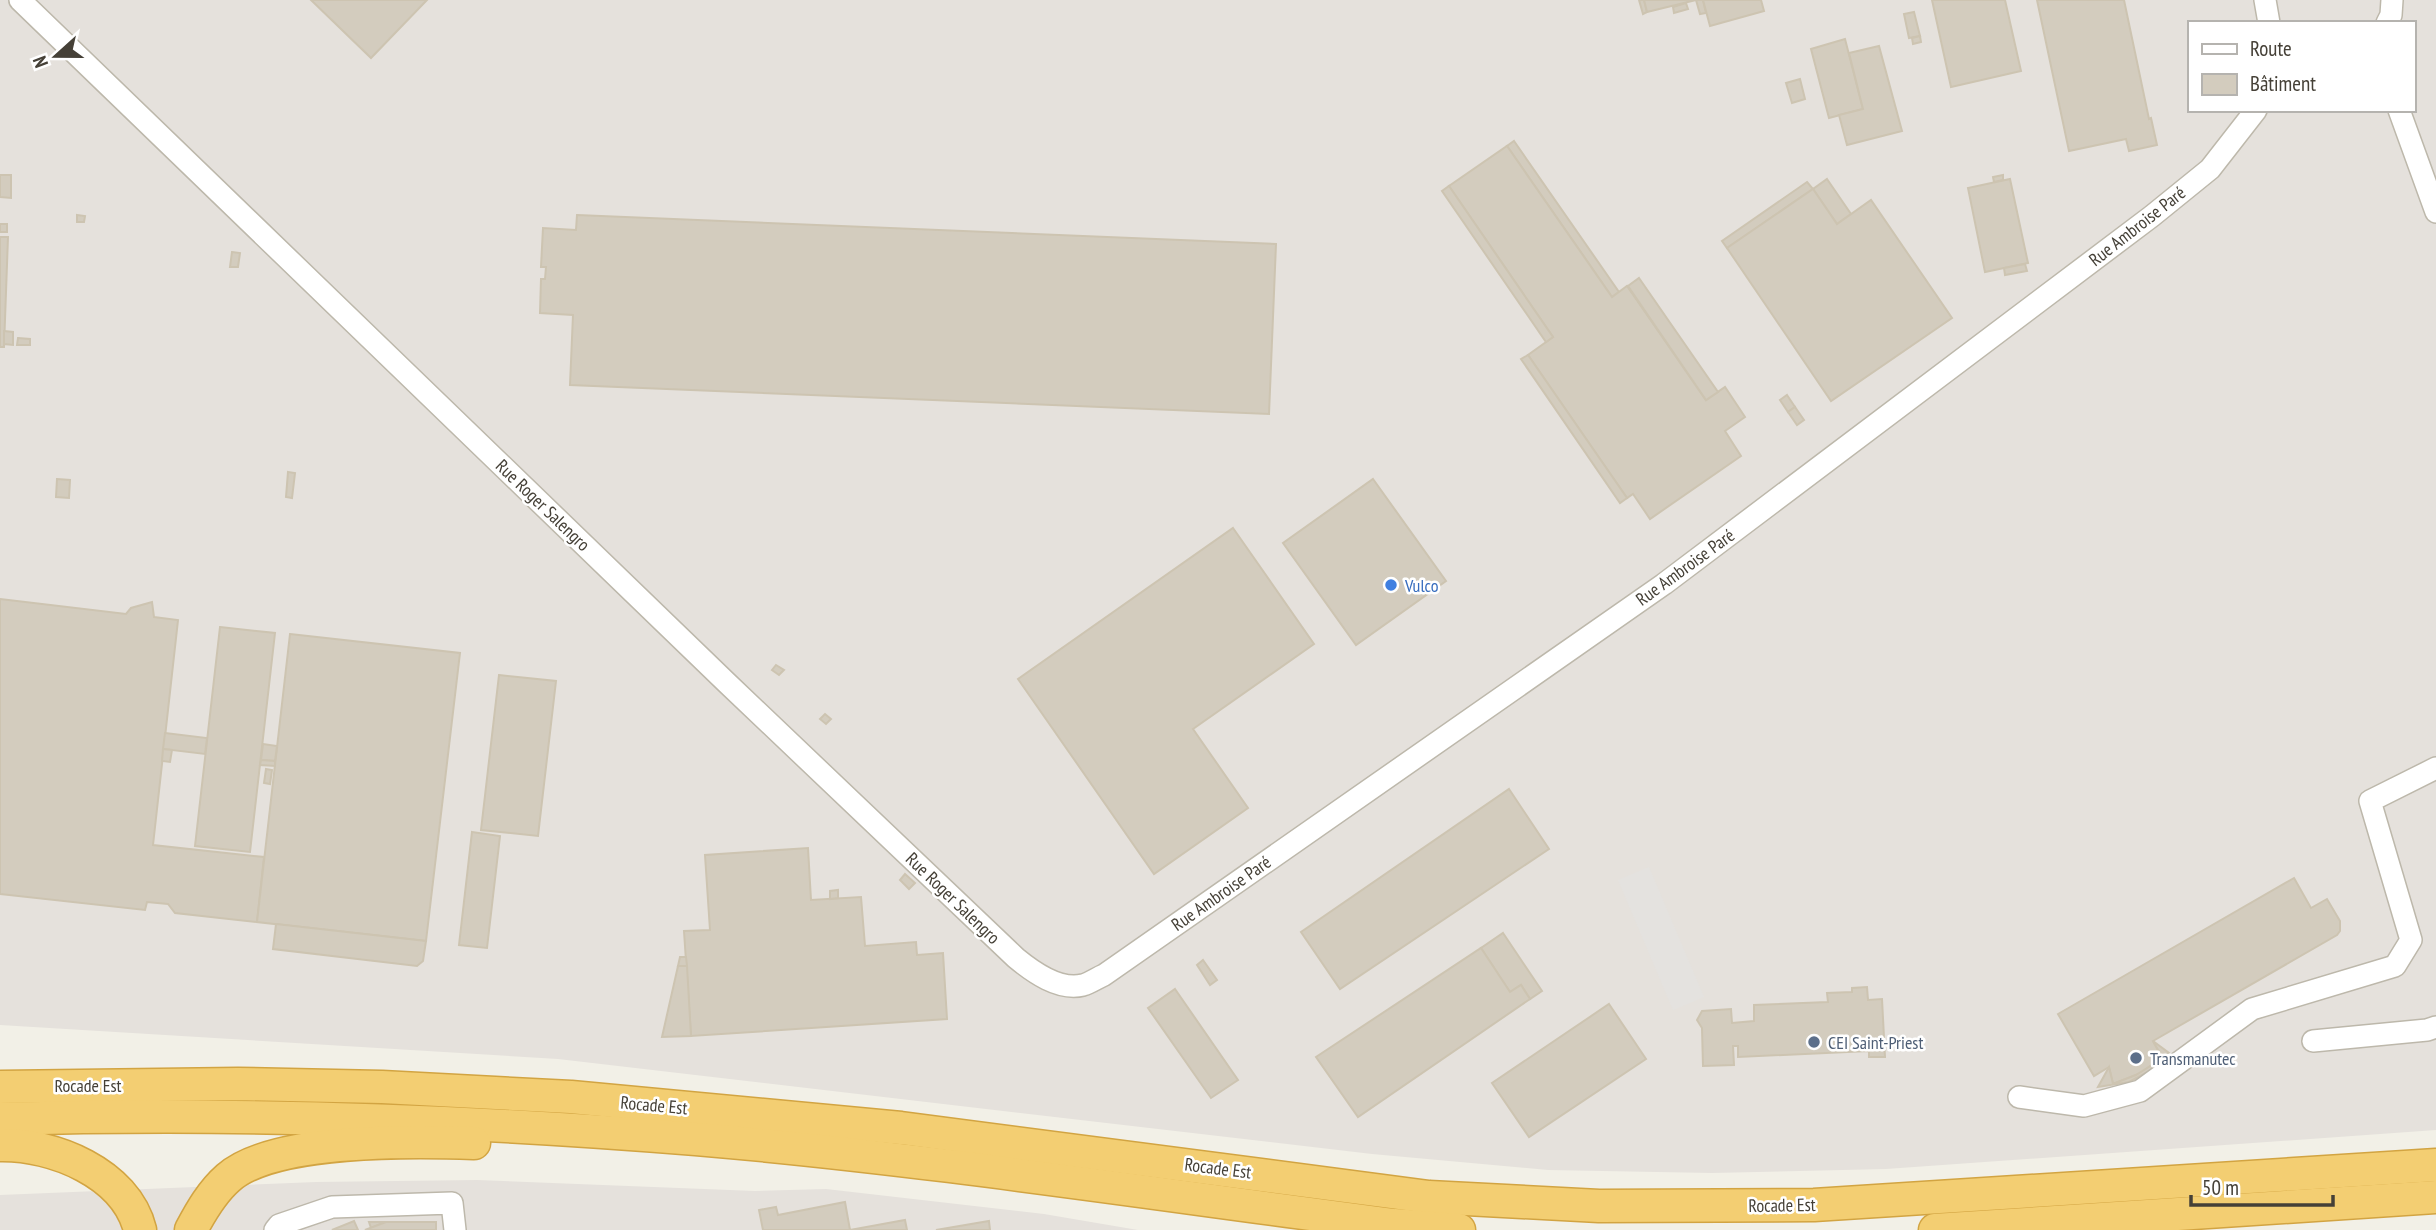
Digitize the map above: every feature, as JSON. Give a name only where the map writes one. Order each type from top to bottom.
[{"type":"highway","points":[[0,1066],[218,1068],[238,1084]]},
{"type":"highway","name":"Rocade Est","points":[[0,1087],[238,1084],[382,1087],[571,1097],[901,1128],[1429,1196],[1599,1206],[1814,1205],[2436,1165]]},
{"type":"highway","name":"Rocade Est","points":[[0,1119],[298,1116],[466,1122],[698,1139],[885,1159],[1394,1225],[1459,1230]]},
{"type":"highway","points":[[191,1230],[206,1204],[229,1177],[256,1160],[290,1151],[351,1145],[457,1143],[670,1154],[698,1139]]},
{"type":"highway","points":[[0,1145],[53,1153],[80,1162],[103,1177],[122,1196],[140,1230]]},
{"type":"highway","points":[[1935,1230],[2436,1197]]},
{"type":"street","name":"Rue Roger Salengro","points":[[20,0],[1016,958],[1035,974],[1060,983],[1081,985]]},
{"type":"street","points":[[2265,0],[2269,21]]},
{"type":"street","points":[[2389,21],[2392,0]]},
{"type":"street","name":"Rue Ambroise Paré","points":[[1081,985],[1115,967],[1685,568],[2171,201],[2210,169],[2254,112]]},
{"type":"street","points":[[2400,112],[2436,212]]},
{"type":"street","points":[[2019,1097],[2084,1107],[2140,1091],[2252,1009],[2395,966],[2411,940],[2371,802],[2436,768]]},
{"type":"street","points":[[2313,1041],[2436,1027]]},
{"type":"street","points":[[275,1230],[279,1225],[331,1207],[452,1203],[455,1230]]},
{"type":"shaded area","points":[[0,0],[2436,0],[2436,1130],[1886,1169],[1712,1173],[1548,1170],[1372,1154],[558,1059],[0,1025]]},
{"type":"shaded area","points":[[1649,867],[1704,997],[1673,1010],[1618,880]]},
{"type":"shaded area","points":[[477,1180],[755,1191],[826,1189],[1044,1214],[1138,1230],[0,1230],[0,1195],[316,1182]]},
{"type":"building","points":[[311,0],[427,0],[371,58]]},
{"type":"building","points":[[1639,0],[1644,0],[1647,12],[1643,14]]},
{"type":"building","points":[[1644,0],[1696,0],[1647,12]]},
{"type":"building","points":[[1696,0],[1703,0],[1706,13],[1700,14]]},
{"type":"building","points":[[1703,0],[1761,0],[1764,11],[1710,26]]},
{"type":"building","points":[[1932,0],[2005,0],[2021,71],[1951,87]]},
{"type":"building","points":[[2037,0],[2124,0],[2157,145],[2129,151],[2126,139],[2069,151]]},
{"type":"building","points":[[1686,3],[1688,9],[1674,13],[1673,7]]},
{"type":"building","points":[[1914,12],[1920,36],[1909,38],[1904,14]]},
{"type":"building","points":[[1920,36],[1921,42],[1913,44],[1912,38]]},
{"type":"building","points":[[1845,39],[1863,109],[1829,118],[1811,49]]},
{"type":"building","points":[[1879,46],[1902,131],[1847,145],[1839,115],[1863,109],[1849,53]]},
{"type":"building","points":[[1800,79],[1805,99],[1792,103],[1786,83]]},
{"type":"building","points":[[1514,141],[1619,292],[1612,297],[1507,146]]},
{"type":"building","points":[[1507,146],[1612,297],[1627,286],[1706,400],[1725,387],[1745,417],[1725,431],[1741,456],[1650,519],[1633,494],[1627,498],[1528,355],[1553,337],[1449,186]]},
{"type":"building","points":[[0,175],[11,175],[11,198],[0,197]]},
{"type":"building","points":[[2003,175],[2003,180],[1994,182],[1993,177]]},
{"type":"building","points":[[1827,179],[1851,214],[1837,224],[1813,189]]},
{"type":"building","points":[[2010,179],[2028,263],[1985,272],[1968,188]]},
{"type":"building","points":[[1807,182],[1813,189],[1727,248],[1722,241]]},
{"type":"building","points":[[1449,186],[1553,337],[1546,342],[1442,191]]},
{"type":"building","points":[[1813,189],[1837,224],[1871,200],[1952,318],[1831,401],[1727,248]]},
{"type":"building","points":[[77,215],[85,216],[84,222],[77,222]]},
{"type":"building","points":[[577,215],[1276,244],[1269,414],[570,385],[573,315],[540,313],[541,279],[545,279],[546,267],[541,267],[543,228],[576,230]]},
{"type":"building","points":[[0,224],[7,224],[7,232],[0,232]]},
{"type":"building","points":[[0,237],[8,237],[4,347],[0,347]]},
{"type":"building","points":[[232,252],[240,253],[238,267],[230,267]]},
{"type":"building","points":[[2025,264],[2027,271],[2005,275],[2004,268]]},
{"type":"building","points":[[1639,278],[1718,392],[1706,400],[1628,286]]},
{"type":"building","points":[[4,331],[13,332],[13,345],[4,344]]},
{"type":"building","points":[[18,338],[30,339],[30,345],[17,345]]},
{"type":"building","points":[[1528,355],[1627,498],[1620,503],[1521,359]]},
{"type":"building","points":[[1787,395],[1795,407],[1788,412],[1780,400]]},
{"type":"building","points":[[1795,407],[1804,420],[1797,425],[1788,412]]},
{"type":"building","points":[[288,472],[295,473],[292,498],[286,497]]},
{"type":"building","points":[[57,479],[70,480],[69,498],[56,497]]},
{"type":"building","points":[[1373,479],[1446,581],[1356,645],[1283,543]]},
{"type":"building","points":[[1233,528],[1314,644],[1193,729],[1248,808],[1154,874],[1018,679]]},
{"type":"building","points":[[0,599],[126,614],[131,608],[152,602],[154,617],[178,620],[153,845],[264,857],[257,922],[175,913],[168,904],[147,902],[145,910],[0,894]]},
{"type":"building","points":[[220,627],[275,633],[250,852],[195,846]]},
{"type":"building","points":[[290,634],[460,653],[426,941],[257,922]]},
{"type":"building","points":[[776,665],[784,670],[779,675],[772,670]]},
{"type":"building","points":[[499,675],[556,681],[538,836],[481,830]]},
{"type":"building","points":[[825,714],[831,719],[826,724],[820,719]]},
{"type":"building","points":[[165,733],[207,738],[205,754],[163,749]]},
{"type":"building","points":[[263,744],[277,746],[275,761],[261,760]]},
{"type":"building","points":[[163,749],[172,750],[170,762],[162,761]]},
{"type":"building","points":[[261,760],[275,761],[275,766],[260,765]]},
{"type":"building","points":[[266,769],[272,770],[270,784],[264,783]]},
{"type":"building","points":[[1509,789],[1549,849],[1340,989],[1301,932]]},
{"type":"building","points":[[472,832],[500,836],[487,948],[459,945]]},
{"type":"building","points":[[808,848],[811,900],[861,897],[865,946],[916,942],[917,955],[943,953],[947,1019],[691,1036],[684,931],[710,930],[705,855]]},
{"type":"building","points":[[905,874],[915,883],[909,889],[900,880]]},
{"type":"building","points":[[2294,878],[2311,908],[2327,899],[2340,921],[2337,935],[2153,1041],[2162,1057],[2141,1073],[2113,1084],[2109,1067],[2094,1076],[2058,1014]]},
{"type":"building","points":[[838,890],[838,898],[830,899],[830,891]]},
{"type":"building","points":[[276,924],[426,941],[423,961],[417,966],[273,949]]},
{"type":"building","points":[[1503,933],[1542,991],[1530,999],[1521,985],[1510,992],[1481,948]]},
{"type":"building","points":[[1481,948],[1510,992],[1521,985],[1530,999],[1358,1117],[1316,1057]]},
{"type":"building","points":[[680,957],[686,957],[687,966],[678,966]]},
{"type":"building","points":[[1203,960],[1217,980],[1210,985],[1197,965]]},
{"type":"building","points":[[678,966],[687,966],[691,1036],[662,1037]]},
{"type":"building","points":[[1867,987],[1868,1000],[1882,999],[1885,1057],[1869,1057],[1869,1051],[1738,1057],[1738,1046],[1733,1046],[1734,1065],[1703,1066],[1702,1028],[1697,1020],[1702,1011],[1731,1009],[1732,1023],[1754,1021],[1754,1005],[1828,1002],[1827,993],[1852,992],[1852,988]]},
{"type":"building","points":[[1175,989],[1238,1080],[1211,1098],[1148,1008]]},
{"type":"building","points":[[1609,1004],[1646,1059],[1529,1137],[1492,1083]]},
{"type":"building","points":[[2153,1041],[2169,1053],[2157,1067],[2129,1082],[2098,1087],[2109,1067],[2113,1084],[2136,1075],[2155,1063],[2162,1057]]},
{"type":"building","points":[[845,1202],[850,1230],[763,1230],[759,1210],[776,1207],[778,1215]]},
{"type":"building","points":[[905,1220],[907,1230],[850,1230]]},
{"type":"building","points":[[354,1221],[358,1230],[332,1230]]},
{"type":"building","points":[[989,1221],[990,1230],[936,1230]]},
{"type":"building","points":[[369,1222],[386,1222],[371,1228]]},
{"type":"building","points":[[386,1222],[436,1222],[436,1230],[365,1230]]},
{"type":"place","name":"Vulco","points":[[1391,585]]},
{"type":"place","name":"CEI Saint-Priest","points":[[1814,1042]]},
{"type":"place","name":"Transmanutec","points":[[2136,1058]]}]
